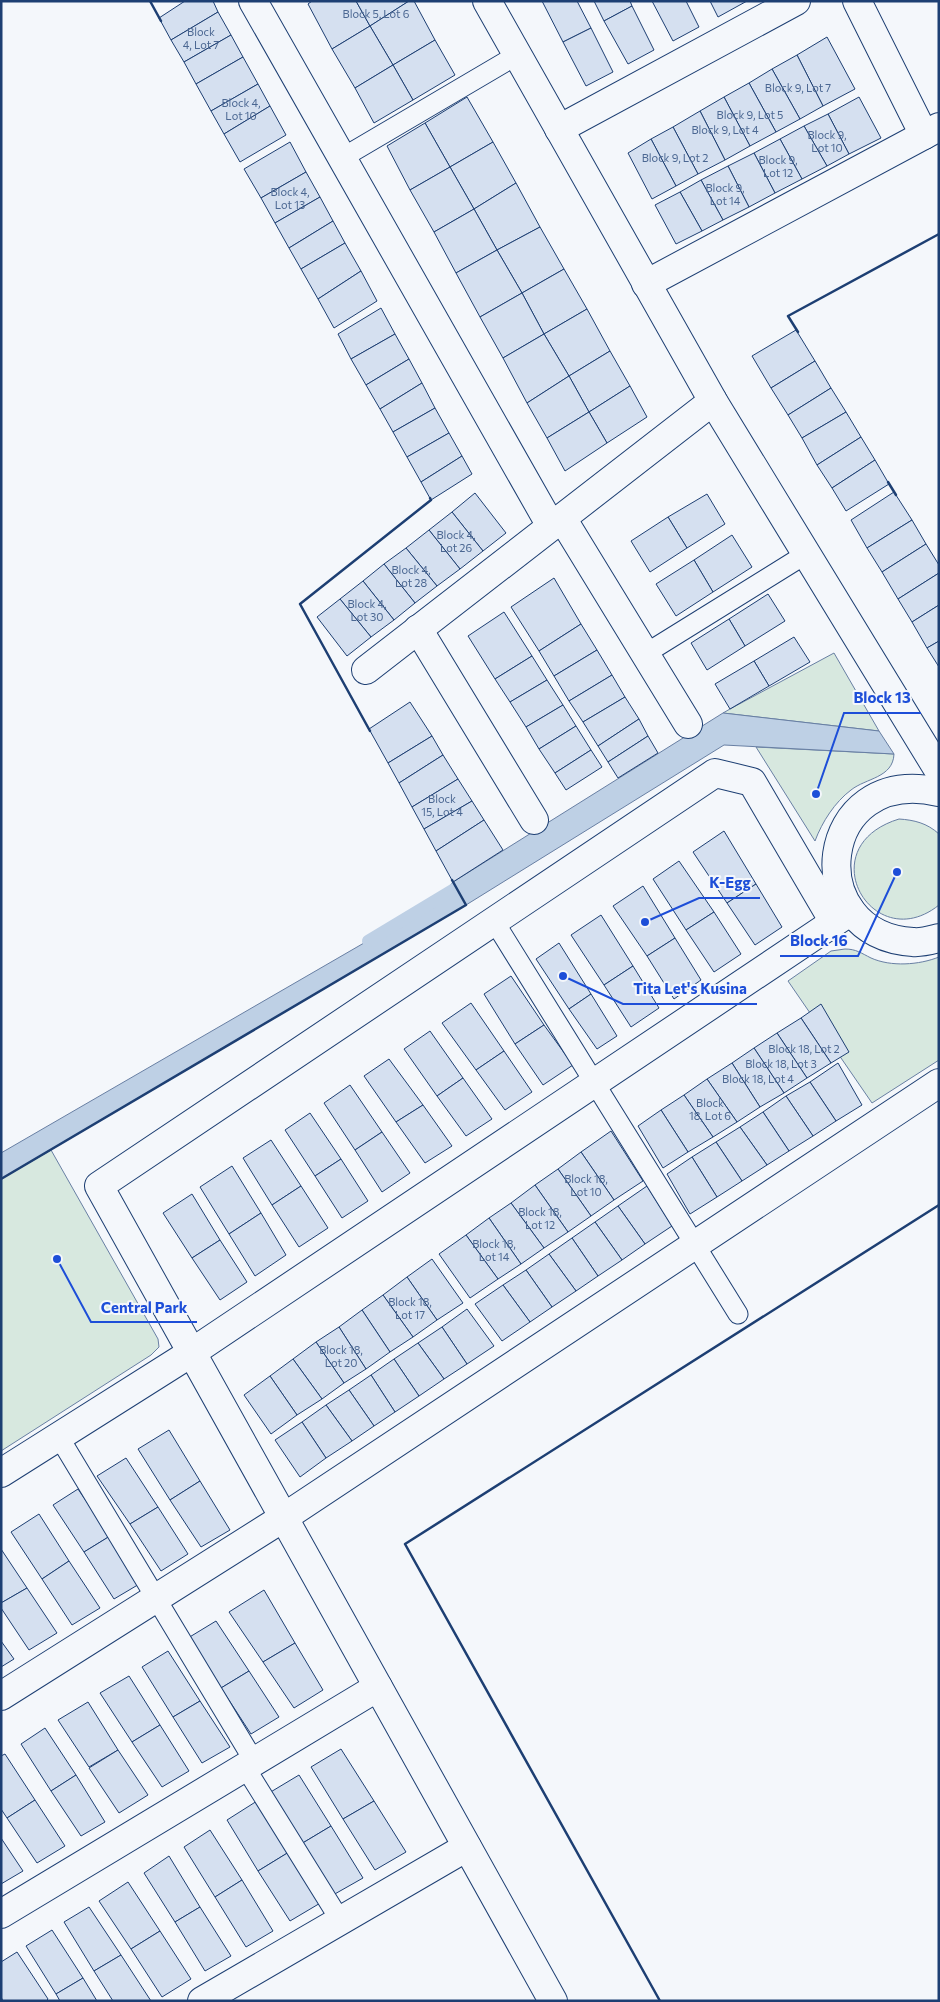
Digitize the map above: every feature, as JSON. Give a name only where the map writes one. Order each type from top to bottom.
[{"type":"street","points":[[253,1],[342,158],[556,522],[645,654],[688,724]]},
{"type":"street","points":[[487,1],[712,401],[939,771]]},
{"type":"street","points":[[559,129],[796,1]]},
{"type":"street","points":[[646,284],[932,131],[857,1]]},
{"type":"street","points":[[366,670],[712,401]]},
{"type":"street","points":[[418,629],[534,820]]},
{"type":"street","points":[[553,2001],[99,1186],[715,773],[752,782],[842,916],[887,938],[914,943],[939,938]]},
{"type":"street","points":[[1,1473],[191,1353],[842,916],[846,906],[837,883],[835,858],[841,834],[854,814],[872,798],[895,789],[919,788],[939,792]]},
{"type":"street","points":[[1,1696],[284,1518],[939,1083]]},
{"type":"street","points":[[1,1914],[378,1687]]},
{"type":"street","points":[[202,2001],[467,1847]]},
{"type":"lane","points":[[342,158],[517,55]]},
{"type":"lane","points":[[645,654],[806,554]]},
{"type":"lane","points":[[494,921],[738,1314]]},
{"type":"lane","points":[[59,1437],[156,1598],[340,1920]]},
{"type":"shaded area","points":[[834,653],[879,731],[723,713],[730,709]]},
{"type":"shaded area","points":[[756,747],[894,754],[889,768],[884,773],[857,786],[834,806],[815,841]]},
{"type":"shaded area","points":[[899,819],[920,823],[930,827],[939,834],[939,905],[915,918],[892,918],[873,908],[860,892],[854,872],[858,852],[872,833]]},
{"type":"shaded area","points":[[845,949],[879,961],[896,964],[923,962],[939,957],[939,1060],[872,1103],[788,981],[831,951]]},
{"type":"shaded area","points":[[51,1150],[158,1339],[159,1347],[151,1355],[1,1451],[1,1179]]},
{"type":"water","points":[[723,713],[879,731],[894,754],[724,745],[466,905],[1,1179],[1,1153],[440,899],[453,882]]},
{"type":"building","points":[[185,1],[213,1],[218,12],[171,40],[159,18]]},
{"type":"building","points":[[312,1],[356,1],[370,26],[332,49],[308,4]]},
{"type":"building","points":[[356,1],[409,1],[370,26]]},
{"type":"building","points":[[409,1],[414,1],[435,40],[393,65],[370,26]]},
{"type":"building","points":[[542,1],[577,1],[591,28],[563,42]]},
{"type":"building","points":[[594,1],[630,1],[632,6],[604,21]]},
{"type":"building","points":[[652,1],[686,1],[699,27],[673,41]]},
{"type":"building","points":[[710,1],[747,1],[718,17]]},
{"type":"building","points":[[632,6],[654,50],[628,64],[604,21]]},
{"type":"building","points":[[218,12],[231,35],[184,62],[171,40]]},
{"type":"building","points":[[370,26],[393,65],[355,88],[332,49]]},
{"type":"building","points":[[591,28],[613,72],[586,86],[563,42]]},
{"type":"building","points":[[231,35],[243,57],[196,84],[184,62]]},
{"type":"building","points":[[827,37],[855,89],[823,106],[797,55]]},
{"type":"building","points":[[435,40],[455,75],[413,100],[393,65]]},
{"type":"building","points":[[797,55],[823,106],[800,119],[772,69]]},
{"type":"building","points":[[243,57],[258,84],[211,111],[196,84]]},
{"type":"building","points":[[393,65],[413,100],[374,123],[355,88]]},
{"type":"building","points":[[772,69],[800,119],[776,132],[749,83]]},
{"type":"building","points":[[749,83],[776,132],[750,146],[724,97]]},
{"type":"building","points":[[258,84],[270,106],[224,134],[211,111]]},
{"type":"building","points":[[467,97],[493,142],[450,167],[425,123]]},
{"type":"building","points":[[724,97],[750,146],[725,160],[700,111]]},
{"type":"building","points":[[859,97],[881,138],[849,154],[828,114]]},
{"type":"building","points":[[270,106],[286,135],[240,162],[224,134]]},
{"type":"building","points":[[700,111],[725,160],[698,174],[673,127]]},
{"type":"building","points":[[828,114],[849,154],[827,166],[804,126]]},
{"type":"building","points":[[425,123],[450,167],[410,190],[387,146]]},
{"type":"building","points":[[804,126],[827,166],[802,179],[780,139]]},
{"type":"building","points":[[673,127],[698,174],[676,186],[651,139]]},
{"type":"building","points":[[651,139],[676,186],[652,199],[628,153]]},
{"type":"building","points":[[780,139],[802,179],[775,193],[754,153]]},
{"type":"building","points":[[290,142],[306,172],[261,198],[244,169]]},
{"type":"building","points":[[493,142],[516,183],[474,209],[450,167]]},
{"type":"building","points":[[754,153],[775,193],[749,207],[728,166]]},
{"type":"building","points":[[728,166],[749,207],[723,220],[701,180]]},
{"type":"building","points":[[450,167],[474,209],[434,232],[410,190]]},
{"type":"building","points":[[306,172],[320,197],[275,223],[261,198]]},
{"type":"building","points":[[701,180],[723,220],[702,231],[680,192]]},
{"type":"building","points":[[516,183],[540,227],[497,250],[474,209]]},
{"type":"building","points":[[680,192],[702,231],[676,244],[655,205]]},
{"type":"building","points":[[320,197],[333,221],[289,248],[275,223]]},
{"type":"building","points":[[474,209],[497,250],[456,273],[434,232]]},
{"type":"building","points":[[333,221],[345,243],[301,269],[289,248]]},
{"type":"building","points":[[540,227],[564,269],[522,293],[497,250]]},
{"type":"building","points":[[345,243],[361,271],[318,299],[301,269]]},
{"type":"building","points":[[497,250],[522,293],[480,317],[456,273]]},
{"type":"building","points":[[564,269],[587,309],[544,334],[522,293]]},
{"type":"building","points":[[361,271],[377,301],[334,328],[318,299]]},
{"type":"building","points":[[522,293],[544,334],[503,358],[480,317]]},
{"type":"building","points":[[381,308],[395,334],[351,359],[338,334]]},
{"type":"building","points":[[587,309],[610,351],[569,376],[544,334]]},
{"type":"building","points":[[796,330],[815,361],[771,388],[752,356]]},
{"type":"building","points":[[395,334],[409,359],[366,385],[351,359]]},
{"type":"building","points":[[544,334],[569,376],[527,403],[503,358]]},
{"type":"building","points":[[610,351],[630,386],[589,412],[569,376]]},
{"type":"building","points":[[409,359],[422,383],[380,409],[366,385]]},
{"type":"building","points":[[815,361],[831,388],[788,415],[771,388]]},
{"type":"building","points":[[569,376],[589,412],[547,438],[527,403]]},
{"type":"building","points":[[422,383],[435,408],[393,432],[380,409]]},
{"type":"building","points":[[630,386],[647,417],[607,443],[589,412]]},
{"type":"building","points":[[831,388],[846,412],[802,438],[788,415]]},
{"type":"building","points":[[435,408],[449,433],[407,457],[393,432]]},
{"type":"building","points":[[589,412],[607,443],[565,471],[547,438]]},
{"type":"building","points":[[846,412],[861,437],[817,465],[802,438]]},
{"type":"building","points":[[449,433],[462,456],[421,482],[407,457]]},
{"type":"building","points":[[861,437],[875,460],[832,488],[817,465]]},
{"type":"building","points":[[462,456],[472,474],[431,500],[421,482]]},
{"type":"building","points":[[875,460],[889,484],[846,511],[832,488]]},
{"type":"building","points":[[894,492],[912,520],[867,548],[851,520]]},
{"type":"building","points":[[475,493],[506,533],[483,551],[452,512]]},
{"type":"building","points":[[707,494],[725,524],[687,548],[668,517]]},
{"type":"building","points":[[452,512],[483,551],[460,569],[429,530]]},
{"type":"building","points":[[668,517],[687,548],[650,572],[631,541]]},
{"type":"building","points":[[912,520],[926,544],[882,572],[867,548]]},
{"type":"building","points":[[429,530],[460,569],[437,586],[406,548]]},
{"type":"building","points":[[732,535],[752,567],[713,592],[694,560]]},
{"type":"building","points":[[926,544],[939,565],[939,573],[898,599],[882,572]]},
{"type":"building","points":[[406,548],[437,586],[415,603],[384,564]]},
{"type":"building","points":[[694,560],[713,592],[676,616],[656,584]]},
{"type":"building","points":[[384,564],[415,603],[394,620],[363,581]]},
{"type":"building","points":[[939,573],[939,605],[912,622],[898,599]]},
{"type":"building","points":[[554,578],[581,624],[539,651],[511,607]]},
{"type":"building","points":[[363,581],[394,620],[371,637],[340,599]]},
{"type":"building","points":[[768,594],[785,621],[745,646],[729,619]]},
{"type":"building","points":[[340,599],[371,637],[347,656],[317,617]]},
{"type":"building","points":[[939,605],[939,641],[927,648],[912,622]]},
{"type":"building","points":[[504,612],[532,656],[495,679],[468,636]]},
{"type":"building","points":[[729,619],[745,646],[707,670],[691,643]]},
{"type":"building","points":[[581,624],[597,650],[554,676],[539,651]]},
{"type":"building","points":[[794,637],[810,662],[769,686],[754,661]]},
{"type":"building","points":[[939,641],[939,667],[927,648]]},
{"type":"building","points":[[597,650],[612,675],[569,701],[554,676]]},
{"type":"building","points":[[532,656],[547,680],[510,702],[495,679]]},
{"type":"building","points":[[754,661],[769,686],[730,709],[715,684]]},
{"type":"building","points":[[612,675],[625,697],[583,722],[569,701]]},
{"type":"building","points":[[547,680],[563,705],[526,727],[510,702]]},
{"type":"building","points":[[625,697],[639,719],[598,746],[583,722]]},
{"type":"building","points":[[410,702],[432,736],[388,763],[369,729]]},
{"type":"building","points":[[563,705],[576,726],[539,749],[526,727]]},
{"type":"building","points":[[639,719],[648,736],[608,762],[598,746]]},
{"type":"building","points":[[576,726],[591,750],[555,773],[539,749]]},
{"type":"building","points":[[432,736],[443,755],[399,783],[388,763]]},
{"type":"building","points":[[648,736],[658,753],[618,778],[608,762]]},
{"type":"building","points":[[591,750],[602,767],[566,790],[555,773]]},
{"type":"building","points":[[443,755],[458,779],[412,807],[399,783]]},
{"type":"building","points":[[458,779],[472,801],[424,829],[412,807]]},
{"type":"building","points":[[472,801],[484,820],[436,851],[424,829]]},
{"type":"building","points":[[484,820],[503,850],[453,882],[436,851]]},
{"type":"building","points":[[724,831],[756,884],[727,903],[693,852]]},
{"type":"building","points":[[679,861],[714,912],[686,930],[653,879]]},
{"type":"building","points":[[756,884],[782,927],[755,945],[727,903]]},
{"type":"building","points":[[643,886],[675,938],[647,956],[613,906]]},
{"type":"building","points":[[714,912],[741,954],[714,972],[686,930]]},
{"type":"building","points":[[601,915],[633,966],[604,985],[571,935]]},
{"type":"building","points":[[675,938],[701,980],[674,999],[647,956]]},
{"type":"building","points":[[559,943],[591,994],[569,1009],[536,959]]},
{"type":"building","points":[[633,966],[659,1008],[631,1027],[604,985]]},
{"type":"building","points":[[511,976],[544,1025],[515,1044],[484,994]]},
{"type":"building","points":[[591,994],[617,1036],[597,1049],[569,1009]]},
{"type":"building","points":[[471,1003],[504,1051],[476,1070],[442,1023]]},
{"type":"building","points":[[821,1004],[849,1052],[831,1063],[801,1018]]},
{"type":"building","points":[[801,1018],[831,1063],[807,1078],[777,1033]]},
{"type":"building","points":[[544,1025],[573,1065],[543,1085],[515,1044]]},
{"type":"building","points":[[430,1031],[463,1078],[437,1096],[404,1049]]},
{"type":"building","points":[[777,1033],[807,1078],[784,1093],[754,1048]]},
{"type":"building","points":[[754,1048],[784,1093],[760,1107],[732,1063]]},
{"type":"building","points":[[504,1051],[532,1092],[505,1110],[476,1070]]},
{"type":"building","points":[[389,1059],[423,1105],[396,1122],[364,1076]]},
{"type":"building","points":[[732,1063],[760,1107],[737,1122],[707,1079]]},
{"type":"building","points":[[838,1063],[862,1105],[836,1121],[810,1082]]},
{"type":"building","points":[[463,1078],[492,1119],[466,1136],[437,1096]]},
{"type":"building","points":[[707,1079],[737,1122],[713,1137],[684,1095]]},
{"type":"building","points":[[810,1082],[836,1121],[813,1136],[786,1096]]},
{"type":"building","points":[[350,1085],[382,1132],[355,1150],[324,1103]]},
{"type":"building","points":[[684,1095],[713,1137],[688,1152],[661,1110]]},
{"type":"building","points":[[786,1096],[813,1136],[789,1151],[763,1112]]},
{"type":"building","points":[[423,1105],[452,1146],[425,1163],[396,1122]]},
{"type":"building","points":[[661,1110],[688,1152],[663,1168],[638,1126]]},
{"type":"building","points":[[763,1112],[789,1151],[767,1165],[740,1127]]},
{"type":"building","points":[[310,1113],[341,1159],[315,1176],[285,1130]]},
{"type":"building","points":[[740,1127],[767,1165],[742,1181],[716,1142]]},
{"type":"building","points":[[611,1131],[643,1181],[614,1200],[581,1152]]},
{"type":"building","points":[[382,1132],[410,1173],[382,1192],[355,1150]]},
{"type":"building","points":[[271,1140],[301,1186],[272,1205],[243,1158]]},
{"type":"building","points":[[716,1142],[742,1181],[717,1197],[692,1157]]},
{"type":"building","points":[[581,1152],[614,1200],[591,1216],[558,1169]]},
{"type":"building","points":[[692,1157],[717,1197],[690,1214],[667,1174]]},
{"type":"building","points":[[341,1159],[368,1201],[342,1218],[315,1176]]},
{"type":"building","points":[[232,1166],[261,1213],[229,1234],[200,1187]]},
{"type":"building","points":[[558,1169],[591,1216],[568,1232],[535,1185]]},
{"type":"building","points":[[535,1185],[568,1232],[544,1248],[511,1203]]},
{"type":"building","points":[[301,1186],[328,1228],[299,1247],[272,1205]]},
{"type":"building","points":[[647,1186],[672,1226],[645,1244],[618,1206]]},
{"type":"building","points":[[192,1194],[220,1240],[192,1258],[163,1213]]},
{"type":"building","points":[[511,1203],[544,1248],[521,1264],[489,1218]]},
{"type":"building","points":[[618,1206],[645,1244],[622,1260],[595,1222]]},
{"type":"building","points":[[261,1213],[286,1255],[255,1276],[229,1234]]},
{"type":"building","points":[[489,1218],[521,1264],[498,1279],[466,1235]]},
{"type":"building","points":[[595,1222],[622,1260],[598,1276],[572,1238]]},
{"type":"building","points":[[466,1235],[498,1279],[470,1298],[439,1254]]},
{"type":"building","points":[[572,1238],[598,1276],[576,1291],[549,1254]]},
{"type":"building","points":[[220,1240],[247,1282],[220,1300],[192,1258]]},
{"type":"building","points":[[549,1254],[576,1291],[552,1307],[526,1270]]},
{"type":"building","points":[[432,1259],[463,1303],[437,1320],[407,1277]]},
{"type":"building","points":[[526,1270],[552,1307],[530,1322],[503,1285]]},
{"type":"building","points":[[407,1277],[437,1320],[413,1337],[383,1295]]},
{"type":"building","points":[[503,1285],[530,1322],[502,1341],[475,1304]]},
{"type":"building","points":[[383,1295],[413,1337],[390,1352],[362,1310]]},
{"type":"building","points":[[467,1309],[494,1346],[467,1364],[442,1327]]},
{"type":"building","points":[[362,1310],[390,1352],[366,1369],[339,1327]]},
{"type":"building","points":[[339,1327],[366,1369],[344,1383],[316,1342]]},
{"type":"building","points":[[442,1327],[467,1364],[444,1379],[418,1343]]},
{"type":"building","points":[[316,1342],[344,1383],[322,1399],[293,1359]]},
{"type":"building","points":[[418,1343],[444,1379],[419,1396],[394,1359]]},
{"type":"building","points":[[293,1359],[322,1399],[297,1415],[270,1376]]},
{"type":"building","points":[[394,1359],[419,1396],[395,1412],[371,1375]]},
{"type":"building","points":[[371,1375],[395,1412],[374,1426],[349,1390]]},
{"type":"building","points":[[270,1376],[297,1415],[271,1434],[244,1395]]},
{"type":"building","points":[[349,1390],[374,1426],[352,1441],[326,1405]]},
{"type":"building","points":[[326,1405],[352,1441],[326,1458],[302,1422]]},
{"type":"building","points":[[302,1422],[326,1458],[300,1477],[275,1440]]},
{"type":"building","points":[[169,1430],[200,1481],[170,1500],[138,1449]]},
{"type":"building","points":[[126,1458],[158,1507],[130,1524],[97,1476]]},
{"type":"building","points":[[200,1481],[230,1530],[201,1547],[170,1500]]},
{"type":"building","points":[[78,1489],[110,1536],[84,1552],[53,1505]]},
{"type":"building","points":[[158,1507],[188,1554],[161,1571],[130,1524]]},
{"type":"building","points":[[39,1514],[69,1561],[42,1579],[11,1532]]},
{"type":"building","points":[[110,1536],[141,1583],[114,1599],[84,1552]]},
{"type":"building","points":[[1,1549],[27,1588],[1,1603]]},
{"type":"building","points":[[69,1561],[100,1608],[72,1625],[42,1579]]},
{"type":"building","points":[[27,1588],[57,1633],[29,1650],[1,1608],[1,1603]]},
{"type":"building","points":[[264,1590],[295,1643],[263,1662],[229,1612]]},
{"type":"building","points":[[216,1621],[249,1671],[221,1688],[188,1638]]},
{"type":"building","points":[[1,1641],[14,1659],[1,1667]]},
{"type":"building","points":[[295,1643],[323,1690],[294,1708],[263,1662]]},
{"type":"building","points":[[168,1651],[200,1701],[173,1717],[142,1667]]},
{"type":"building","points":[[249,1671],[279,1717],[251,1734],[221,1688]]},
{"type":"building","points":[[129,1676],[160,1725],[132,1742],[100,1693]]},
{"type":"building","points":[[200,1701],[230,1747],[202,1763],[173,1717]]},
{"type":"building","points":[[88,1702],[118,1750],[89,1767],[58,1720]]},
{"type":"building","points":[[160,1725],[189,1771],[162,1787],[132,1742]]},
{"type":"building","points":[[45,1728],[76,1775],[51,1791],[21,1744]]},
{"type":"building","points":[[341,1749],[374,1801],[343,1819],[311,1767]]},
{"type":"building","points":[[118,1750],[148,1795],[119,1813],[89,1768]]},
{"type":"building","points":[[5,1754],[35,1800],[7,1818],[1,1809],[1,1756]]},
{"type":"building","points":[[76,1775],[105,1822],[81,1836],[51,1791]]},
{"type":"building","points":[[299,1775],[331,1826],[301,1844],[269,1793]]},
{"type":"building","points":[[35,1800],[65,1846],[37,1863],[7,1818]]},
{"type":"building","points":[[257,1801],[289,1852],[258,1871],[227,1820]]},
{"type":"building","points":[[374,1801],[406,1852],[375,1870],[343,1819]]},
{"type":"building","points":[[331,1826],[363,1878],[333,1895],[301,1844]]},
{"type":"building","points":[[210,1830],[242,1880],[215,1897],[184,1847]]},
{"type":"building","points":[[1,1838],[23,1871],[1,1884]]},
{"type":"building","points":[[289,1852],[322,1902],[290,1921],[258,1871]]},
{"type":"building","points":[[169,1856],[200,1907],[175,1922],[144,1873]]},
{"type":"building","points":[[242,1880],[273,1931],[246,1947],[215,1897]]},
{"type":"building","points":[[128,1882],[160,1931],[131,1949],[99,1901]]},
{"type":"building","points":[[89,1907],[121,1955],[94,1971],[64,1922]]},
{"type":"building","points":[[200,1907],[231,1956],[205,1971],[175,1922]]},
{"type":"building","points":[[52,1930],[83,1978],[56,1994],[26,1946]]},
{"type":"building","points":[[160,1931],[191,1979],[162,1997],[131,1949]]},
{"type":"building","points":[[17,1952],[48,1999],[46,2001],[3,2001],[1,1997],[1,1962]]},
{"type":"building","points":[[121,1955],[151,2001],[113,2001],[94,1971]]},
{"type":"building","points":[[83,1978],[97,2001],[60,2001],[56,1994]]},
{"type":"waterway","points":[[368,941],[456,888]]},
{"type":"wall","points":[[150,1],[161,21]]},
{"type":"wall","points":[[798,332],[788,316],[939,234]]},
{"type":"wall","points":[[888,482],[896,495]]},
{"type":"wall","points":[[370,731],[300,604],[431,500],[430,498]]},
{"type":"wall","points":[[1,1179],[466,905],[452,880]]},
{"type":"wall","points":[[660,2001],[405,1544],[939,1205]]},
{"type":"place","name":"Block 13","points":[[816,794]]},
{"type":"place","name":"Block 16","points":[[897,872]]},
{"type":"place","name":"K-Egg","points":[[645,922]]},
{"type":"place","name":"Tita Let's Kusina","points":[[563,976]]},
{"type":"place","name":"Central Park","points":[[57,1259]]}]
